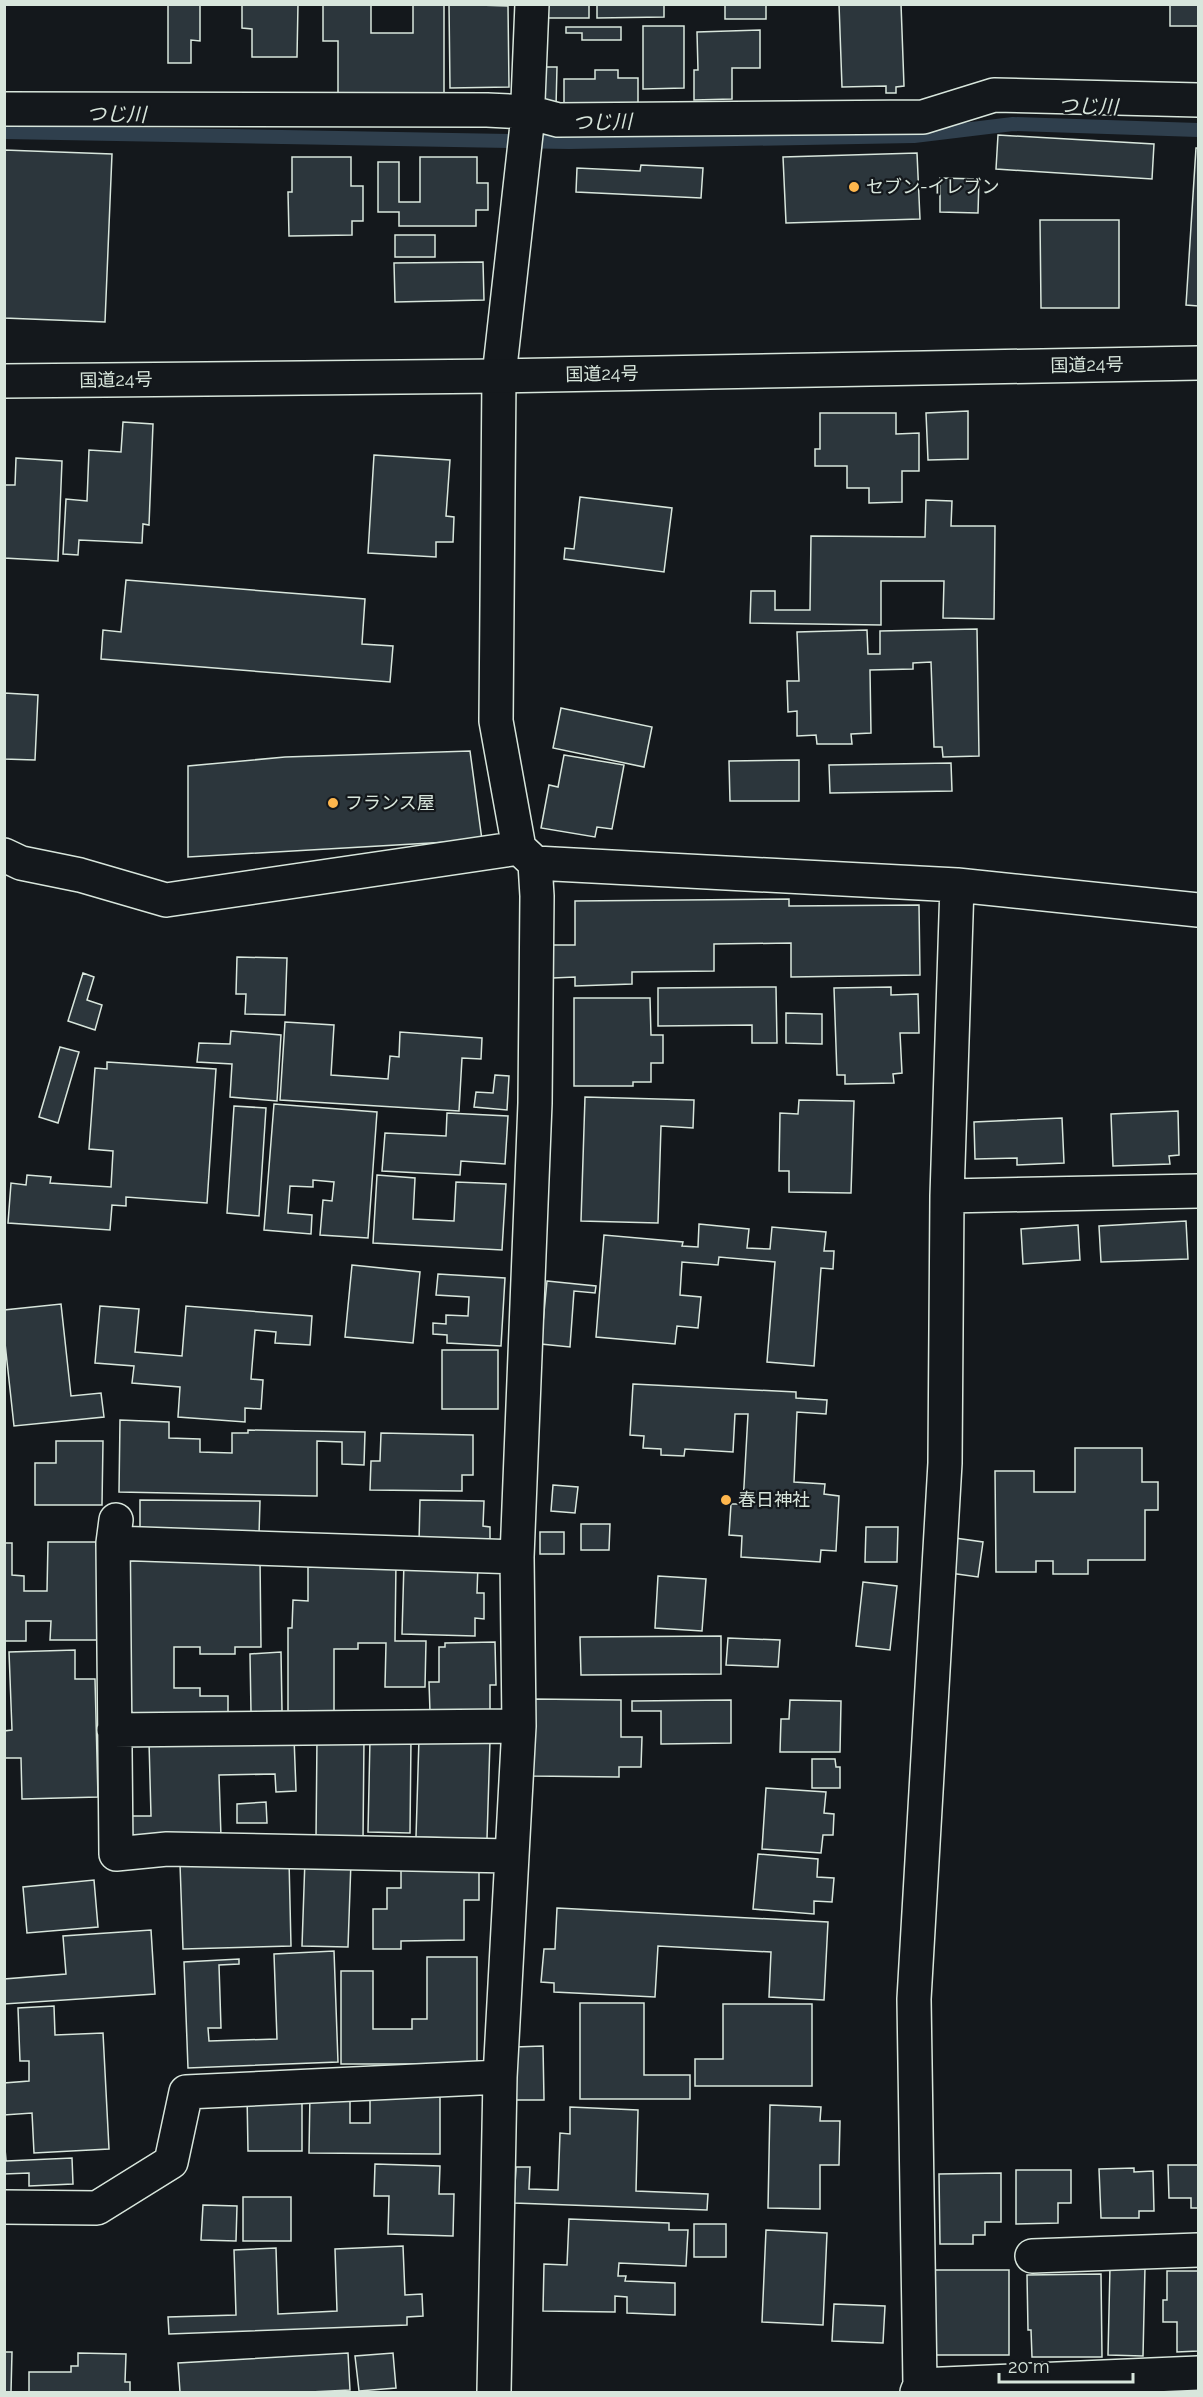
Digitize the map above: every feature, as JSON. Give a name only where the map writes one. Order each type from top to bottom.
[{"type":"main road","points":[[494,2392],[500,2077],[510,1856],[519,1726],[517,1557],[535,1103],[537,896],[496,721],[499,376],[527,129],[532,4]]},
{"type":"main road","points":[[4,109],[527,129],[558,120],[923,117],[994,95],[1198,100]]},
{"type":"main road","name":"国道24号","points":[[4,381],[499,376],[1198,363]]},
{"type":"main road","points":[[4,855],[21,863],[80,875],[166,900],[527,856],[957,885],[1198,910]]},
{"type":"main road","points":[[957,885],[947,1196],[945,1463],[914,1999],[919,2389],[1198,2373]]},
{"type":"main road","points":[[947,1196],[1198,1191]]},
{"type":"main road","points":[[510,1856],[167,1849],[116,1854],[114,1531],[517,1557]]},
{"type":"main road","points":[[114,1730],[519,1726]]},
{"type":"main road","points":[[4,2207],[98,2208],[171,2162],[186,2092],[500,2077]]},
{"type":"main road","points":[[1032,2256],[1198,2250]]},
{"type":"building","points":[[168,4],[200,4],[200,41],[191,40],[191,63],[168,63]]},
{"type":"building","points":[[242,4],[298,4],[297,57],[252,57],[252,29],[242,28]]},
{"type":"building","points":[[323,4],[371,4],[371,33],[413,33],[413,4],[444,4],[444,98],[338,98],[338,41],[323,41]]},
{"type":"building","points":[[449,4],[508,6],[509,87],[450,88]]},
{"type":"building","points":[[548,4],[589,4],[589,18],[548,18]]},
{"type":"building","points":[[597,4],[664,4],[664,17],[597,18]]},
{"type":"building","points":[[725,4],[766,4],[766,19],[725,19]]},
{"type":"building","points":[[839,4],[901,4],[904,86],[896,87],[896,93],[886,93],[886,86],[842,87]]},
{"type":"building","points":[[1170,4],[1198,4],[1198,26],[1170,26]]},
{"type":"building","points":[[643,26],[684,26],[684,88],[643,89]]},
{"type":"building","points":[[566,27],[621,27],[621,40],[582,40],[582,33],[566,33]]},
{"type":"building","points":[[760,30],[760,68],[732,68],[732,99],[694,100],[694,70],[698,70],[697,32]]},
{"type":"building","points":[[544,67],[557,67],[556,107],[543,107]]},
{"type":"building","points":[[595,70],[618,70],[618,78],[638,78],[638,104],[564,105],[564,79],[595,79]]},
{"type":"building","points":[[998,135],[1154,144],[1152,179],[996,169]]},
{"type":"building","points":[[1196,148],[1198,148],[1198,306],[1186,305]]},
{"type":"building","points":[[4,150],[112,154],[105,322],[4,318]]},
{"type":"building","points":[[917,153],[920,219],[786,223],[783,157]]},
{"type":"building","points":[[292,157],[351,157],[351,186],[363,186],[363,221],[352,221],[352,235],[289,236],[288,192],[292,192]]},
{"type":"building","points":[[420,157],[477,157],[477,183],[488,183],[488,210],[476,210],[476,226],[399,226],[399,212],[378,212],[378,162],[399,162],[399,202],[420,202]]},
{"type":"building","points":[[641,165],[703,168],[701,198],[576,192],[577,168],[640,171]]},
{"type":"building","points":[[940,178],[979,179],[978,213],[940,212]]},
{"type":"building","points":[[1040,220],[1119,220],[1119,308],[1041,308]]},
{"type":"building","points":[[395,235],[435,235],[435,257],[395,257]]},
{"type":"building","points":[[483,262],[484,300],[395,302],[394,263]]},
{"type":"building","points":[[968,411],[968,459],[928,460],[926,413]]},
{"type":"building","points":[[820,413],[896,413],[896,434],[919,433],[919,471],[902,471],[902,502],[869,503],[869,488],[847,488],[847,466],[815,466],[815,449],[820,449]]},
{"type":"building","points":[[123,422],[153,424],[149,525],[143,524],[142,543],[79,540],[78,555],[63,554],[66,499],[87,501],[89,450],[121,452]]},
{"type":"building","points":[[374,455],[450,460],[446,516],[454,517],[453,542],[436,542],[436,557],[368,553]]},
{"type":"building","points":[[16,458],[62,461],[58,561],[4,558],[4,485],[15,485]]},
{"type":"building","points":[[580,497],[672,508],[664,572],[564,559],[565,548],[574,549]]},
{"type":"building","points":[[926,500],[952,501],[951,526],[995,526],[994,619],[943,618],[944,581],[881,581],[881,625],[750,623],[751,591],[775,591],[775,610],[810,610],[811,536],[925,537]]},
{"type":"building","points":[[126,580],[365,599],[362,644],[393,646],[390,682],[101,659],[103,630],[121,632]]},
{"type":"building","points":[[977,629],[979,756],[943,757],[942,747],[934,747],[931,662],[913,663],[913,669],[870,670],[871,733],[851,734],[852,744],[817,744],[816,735],[797,736],[797,711],[788,712],[787,681],[799,681],[797,632],[867,630],[868,654],[880,654],[880,631]]},
{"type":"building","points":[[4,693],[38,695],[35,760],[4,759]]},
{"type":"building","points":[[561,708],[652,727],[644,767],[553,748]]},
{"type":"building","name":"フランス屋","points":[[470,751],[482,840],[188,857],[188,766],[285,757]]},
{"type":"building","points":[[564,755],[624,765],[612,829],[597,827],[595,837],[541,828],[549,785],[558,787]]},
{"type":"building","points":[[799,760],[799,801],[730,801],[729,761]]},
{"type":"building","points":[[951,763],[952,791],[830,793],[829,765]]},
{"type":"building","points":[[789,899],[789,906],[919,905],[920,975],[791,977],[791,943],[714,944],[714,971],[632,972],[632,984],[575,986],[575,977],[553,978],[552,945],[575,945],[575,901]]},
{"type":"building","points":[[237,957],[287,958],[285,1015],[245,1014],[246,994],[236,994]]},
{"type":"building","points":[[83,973],[94,977],[87,1000],[102,1005],[95,1030],[68,1021]]},
{"type":"building","points":[[776,987],[777,1043],[752,1043],[752,1025],[658,1026],[658,988]]},
{"type":"building","points":[[891,987],[891,995],[918,994],[919,1033],[900,1033],[902,1073],[893,1074],[894,1083],[845,1084],[845,1075],[837,1075],[834,988]]},
{"type":"building","points":[[574,998],[650,998],[651,1035],[663,1035],[663,1063],[651,1063],[651,1082],[633,1082],[633,1086],[574,1086]]},
{"type":"building","points":[[786,1013],[822,1014],[822,1044],[786,1043]]},
{"type":"building","points":[[285,1022],[334,1025],[331,1075],[388,1079],[390,1056],[399,1057],[400,1032],[482,1038],[481,1059],[462,1058],[459,1111],[280,1100]]},
{"type":"building","points":[[231,1031],[281,1035],[277,1101],[230,1097],[232,1064],[197,1062],[199,1043],[230,1044]]},
{"type":"building","points":[[60,1047],[79,1052],[58,1123],[39,1117]]},
{"type":"building","points":[[107,1062],[216,1069],[207,1203],[126,1197],[126,1206],[112,1205],[110,1230],[8,1223],[11,1183],[26,1185],[27,1175],[51,1177],[50,1183],[111,1187],[113,1151],[89,1149],[95,1068],[107,1069]]},
{"type":"building","points":[[495,1075],[509,1076],[507,1110],[474,1107],[476,1092],[493,1093]]},
{"type":"building","points":[[585,1097],[694,1100],[693,1128],[661,1126],[658,1223],[581,1221]]},
{"type":"building","points":[[799,1100],[854,1101],[851,1193],[789,1192],[789,1171],[779,1171],[780,1113],[798,1114]]},
{"type":"building","points":[[274,1104],[377,1112],[368,1238],[320,1235],[323,1200],[332,1201],[334,1182],[313,1180],[313,1187],[290,1186],[288,1213],[312,1215],[311,1234],[264,1230]]},
{"type":"building","points":[[234,1106],[266,1108],[259,1216],[227,1213]]},
{"type":"building","points":[[1178,1111],[1179,1155],[1169,1156],[1170,1164],[1113,1166],[1111,1114]]},
{"type":"building","points":[[447,1113],[508,1116],[505,1164],[461,1161],[460,1175],[382,1171],[385,1133],[446,1136]]},
{"type":"building","points":[[1062,1118],[1064,1163],[1017,1165],[1017,1158],[975,1159],[974,1122]]},
{"type":"building","points":[[377,1175],[415,1178],[413,1219],[454,1221],[456,1182],[506,1184],[502,1250],[373,1243]]},
{"type":"building","points":[[1186,1221],[1188,1259],[1101,1262],[1099,1226]]},
{"type":"building","points":[[699,1224],[749,1229],[747,1248],[770,1249],[772,1227],[826,1232],[824,1251],[834,1251],[833,1269],[821,1268],[814,1366],[767,1362],[775,1262],[719,1257],[718,1265],[682,1262],[680,1295],[701,1297],[698,1328],[677,1326],[675,1344],[596,1337],[604,1235],[683,1242],[682,1246],[698,1247]]},
{"type":"building","points":[[1078,1225],[1080,1260],[1023,1264],[1021,1229]]},
{"type":"building","points":[[352,1265],[420,1272],[413,1343],[345,1337]]},
{"type":"building","points":[[438,1274],[505,1278],[501,1346],[447,1343],[447,1335],[433,1334],[433,1323],[446,1324],[446,1315],[468,1316],[469,1297],[436,1295]]},
{"type":"building","points":[[547,1281],[596,1286],[595,1293],[574,1291],[570,1347],[541,1344]]},
{"type":"building","points":[[61,1304],[71,1396],[101,1393],[104,1417],[14,1426],[4,1334],[4,1310]]},
{"type":"building","points":[[100,1306],[139,1309],[135,1352],[182,1356],[186,1306],[312,1316],[310,1345],[275,1343],[276,1332],[255,1330],[251,1379],[263,1380],[261,1409],[245,1408],[245,1422],[178,1417],[180,1387],[132,1383],[134,1366],[95,1363]]},
{"type":"building","points":[[442,1350],[498,1350],[498,1409],[442,1409]]},
{"type":"building","points":[[633,1384],[796,1392],[796,1398],[827,1400],[826,1414],[797,1412],[794,1482],[825,1484],[824,1494],[839,1496],[836,1551],[821,1550],[820,1562],[741,1557],[742,1536],[729,1535],[731,1504],[743,1504],[748,1414],[735,1414],[733,1452],[685,1449],[684,1456],[661,1455],[661,1449],[643,1448],[644,1436],[630,1435]]},
{"type":"building","points":[[120,1420],[169,1422],[169,1438],[200,1439],[200,1452],[232,1453],[232,1433],[248,1433],[248,1430],[365,1432],[364,1465],[342,1464],[342,1442],[317,1441],[317,1496],[119,1492]]},
{"type":"building","points":[[381,1433],[473,1435],[473,1475],[462,1475],[462,1491],[370,1490],[371,1461],[380,1461]]},
{"type":"building","points":[[56,1441],[103,1441],[102,1505],[35,1505],[35,1463],[56,1463]]},
{"type":"building","points":[[1075,1448],[1142,1448],[1142,1482],[1158,1482],[1158,1510],[1145,1510],[1145,1560],[1088,1560],[1088,1574],[1053,1574],[1053,1561],[1036,1561],[1036,1572],[996,1572],[995,1471],[1034,1471],[1034,1492],[1075,1492]]},
{"type":"building","points":[[553,1485],[578,1487],[575,1513],[551,1511]]},
{"type":"building","points":[[140,1500],[260,1501],[259,1535],[140,1534]]},
{"type":"building","points":[[420,1500],[484,1501],[483,1526],[490,1527],[490,1544],[419,1542]]},
{"type":"building","points":[[581,1524],[610,1524],[609,1550],[581,1550]]},
{"type":"building","points":[[866,1527],[898,1527],[897,1562],[865,1562]]},
{"type":"building","points":[[540,1532],[564,1532],[564,1554],[540,1554]]},
{"type":"building","points":[[948,1537],[983,1542],[978,1577],[943,1572]]},
{"type":"building","points":[[48,1542],[100,1542],[102,1640],[50,1640],[51,1621],[26,1621],[26,1641],[4,1641],[4,1543],[12,1543],[12,1575],[24,1576],[24,1591],[47,1591]]},
{"type":"building","points":[[260,1559],[261,1647],[235,1647],[235,1654],[200,1654],[200,1647],[174,1647],[174,1688],[200,1688],[200,1696],[228,1696],[228,1714],[130,1715],[129,1561]]},
{"type":"building","points":[[396,1562],[395,1641],[426,1641],[425,1687],[385,1687],[386,1643],[358,1643],[358,1649],[334,1649],[334,1712],[288,1711],[288,1628],[292,1628],[293,1600],[308,1601],[308,1567],[374,1568]]},
{"type":"building","points":[[404,1562],[478,1564],[477,1593],[484,1593],[484,1619],[475,1618],[475,1636],[402,1634]]},
{"type":"building","points":[[658,1576],[706,1579],[702,1631],[655,1628]]},
{"type":"building","points":[[863,1582],[897,1586],[890,1650],[856,1646]]},
{"type":"building","points":[[721,1636],[721,1674],[581,1675],[580,1637]]},
{"type":"building","points":[[728,1638],[780,1640],[778,1667],[726,1665]]},
{"type":"building","points":[[495,1642],[496,1685],[490,1685],[490,1711],[430,1712],[429,1682],[439,1682],[439,1647],[445,1647],[445,1643]]},
{"type":"building","points":[[75,1650],[75,1679],[95,1679],[98,1797],[22,1799],[21,1758],[4,1758],[4,1731],[12,1730],[9,1652]]},
{"type":"building","points":[[281,1652],[282,1711],[251,1712],[250,1654]]},
{"type":"building","points":[[532,1699],[621,1700],[621,1737],[642,1737],[641,1767],[619,1767],[619,1777],[531,1776]]},
{"type":"building","points":[[731,1700],[731,1743],[661,1744],[661,1711],[632,1711],[632,1701]]},
{"type":"building","points":[[790,1700],[841,1701],[840,1752],[780,1752],[781,1719],[789,1719]]},
{"type":"building","points":[[294,1737],[296,1791],[276,1792],[275,1774],[219,1775],[221,1837],[132,1840],[131,1816],[151,1816],[149,1742]]},
{"type":"building","points":[[317,1738],[364,1739],[363,1840],[316,1840]]},
{"type":"building","points":[[419,1738],[490,1741],[487,1839],[416,1837]]},
{"type":"building","points":[[370,1739],[411,1739],[410,1833],[368,1832]]},
{"type":"building","points":[[812,1759],[835,1759],[836,1767],[840,1767],[840,1788],[812,1788]]},
{"type":"building","points":[[766,1788],[826,1792],[824,1813],[834,1814],[833,1835],[823,1835],[821,1853],[762,1849]]},
{"type":"building","points":[[266,1802],[267,1823],[237,1823],[237,1804]]},
{"type":"building","points":[[758,1854],[818,1859],[817,1877],[834,1878],[832,1902],[814,1901],[814,1914],[753,1909]]},
{"type":"building","points":[[305,1859],[351,1861],[348,1947],[302,1946]]},
{"type":"building","points":[[289,1860],[291,1946],[183,1949],[180,1864]]},
{"type":"building","points":[[479,1861],[479,1900],[464,1900],[464,1940],[401,1941],[401,1949],[373,1949],[373,1909],[387,1909],[387,1888],[401,1888],[401,1862]]},
{"type":"building","points":[[94,1880],[98,1927],[27,1933],[23,1887]]},
{"type":"building","points":[[557,1908],[828,1922],[824,2000],[769,1997],[771,1952],[658,1946],[655,1997],[554,1992],[554,1983],[541,1982],[544,1949],[555,1949]]},
{"type":"building","points":[[151,1930],[155,1994],[4,2004],[4,1979],[66,1974],[63,1936]]},
{"type":"building","points":[[334,1951],[338,2062],[188,2068],[184,1962],[239,1959],[239,1964],[219,1965],[221,2028],[208,2028],[209,2041],[277,2039],[274,1954]]},
{"type":"building","points":[[427,1957],[477,1957],[477,2064],[341,2064],[341,1971],[373,1971],[373,2029],[412,2029],[412,2019],[427,2019]]},
{"type":"building","points":[[580,2003],[644,2003],[644,2075],[690,2075],[690,2099],[580,2099]]},
{"type":"building","points":[[723,2004],[812,2004],[812,2086],[695,2086],[695,2059],[723,2059]]},
{"type":"building","points":[[54,2006],[55,2035],[103,2033],[109,2149],[34,2153],[32,2113],[4,2115],[4,2083],[29,2081],[29,2061],[20,2061],[18,2008]]},
{"type":"building","points":[[543,2046],[544,2100],[516,2100],[515,2047]]},
{"type":"building","points":[[370,2092],[440,2092],[440,2154],[309,2153],[310,2093],[350,2093],[350,2123],[370,2123]]},
{"type":"building","points":[[302,2093],[302,2151],[248,2151],[247,2094]]},
{"type":"building","points":[[770,2105],[821,2107],[820,2121],[840,2121],[839,2165],[820,2165],[820,2209],[768,2208]]},
{"type":"building","points":[[570,2107],[638,2110],[636,2191],[708,2194],[707,2210],[514,2203],[516,2167],[530,2167],[529,2189],[558,2190],[560,2133],[570,2134]]},
{"type":"building","points":[[4,2136],[6,2161],[72,2158],[73,2184],[29,2186],[29,2173],[4,2174]]},
{"type":"building","points":[[375,2164],[440,2166],[439,2194],[454,2194],[453,2236],[388,2234],[389,2196],[374,2196]]},
{"type":"building","points":[[1168,2165],[1198,2165],[1198,2208],[1191,2208],[1191,2198],[1169,2198]]},
{"type":"building","points":[[1134,2168],[1134,2172],[1153,2171],[1154,2211],[1139,2211],[1139,2218],[1101,2218],[1099,2169]]},
{"type":"building","points":[[1016,2170],[1071,2170],[1071,2203],[1058,2203],[1058,2223],[1016,2224]]},
{"type":"building","points":[[1001,2173],[1001,2222],[985,2222],[985,2235],[973,2235],[973,2244],[940,2244],[939,2174]]},
{"type":"building","points":[[243,2197],[291,2197],[291,2241],[243,2241]]},
{"type":"building","points":[[203,2205],[237,2206],[236,2241],[201,2240]]},
{"type":"building","points":[[569,2219],[669,2223],[669,2230],[688,2230],[686,2266],[619,2263],[618,2276],[626,2276],[625,2281],[675,2283],[675,2315],[627,2313],[627,2297],[615,2296],[615,2312],[543,2311],[544,2264],[567,2265]]},
{"type":"building","points":[[694,2224],[726,2224],[726,2257],[694,2257]]},
{"type":"building","points":[[766,2230],[827,2233],[823,2325],[762,2322]]},
{"type":"building","points":[[403,2246],[405,2295],[422,2294],[423,2316],[407,2317],[407,2325],[169,2334],[168,2317],[236,2315],[234,2250],[276,2248],[278,2314],[337,2311],[335,2249]]},
{"type":"building","points":[[1110,2267],[1145,2267],[1143,2356],[1108,2355]]},
{"type":"building","points":[[925,2270],[1009,2270],[1009,2355],[925,2355]]},
{"type":"building","points":[[1167,2271],[1198,2271],[1198,2351],[1177,2352],[1177,2322],[1163,2322],[1163,2300],[1167,2300]]},
{"type":"building","points":[[1101,2274],[1102,2357],[1032,2357],[1031,2330],[1028,2330],[1027,2275]]},
{"type":"building","points":[[834,2304],[885,2306],[883,2343],[832,2341]]},
{"type":"building","points":[[4,2352],[12,2352],[11,2392],[4,2392]]},
{"type":"building","points":[[78,2353],[126,2354],[125,2382],[130,2382],[130,2392],[29,2392],[29,2372],[71,2372],[71,2366],[78,2366]]},
{"type":"building","points":[[348,2353],[350,2390],[180,2392],[178,2363]]},
{"type":"building","points":[[393,2353],[396,2388],[359,2391],[355,2356]]},
{"type":"waterway","name":"つじ川","points":[[4,132],[569,142],[914,136],[1013,124],[1198,130]]},
{"type":"place","name":"セブン-イレブン","points":[[854,187]]},
{"type":"place","name":"フランス屋","points":[[333,803]]},
{"type":"place","name":"春日神社","points":[[726,1500]]}]
